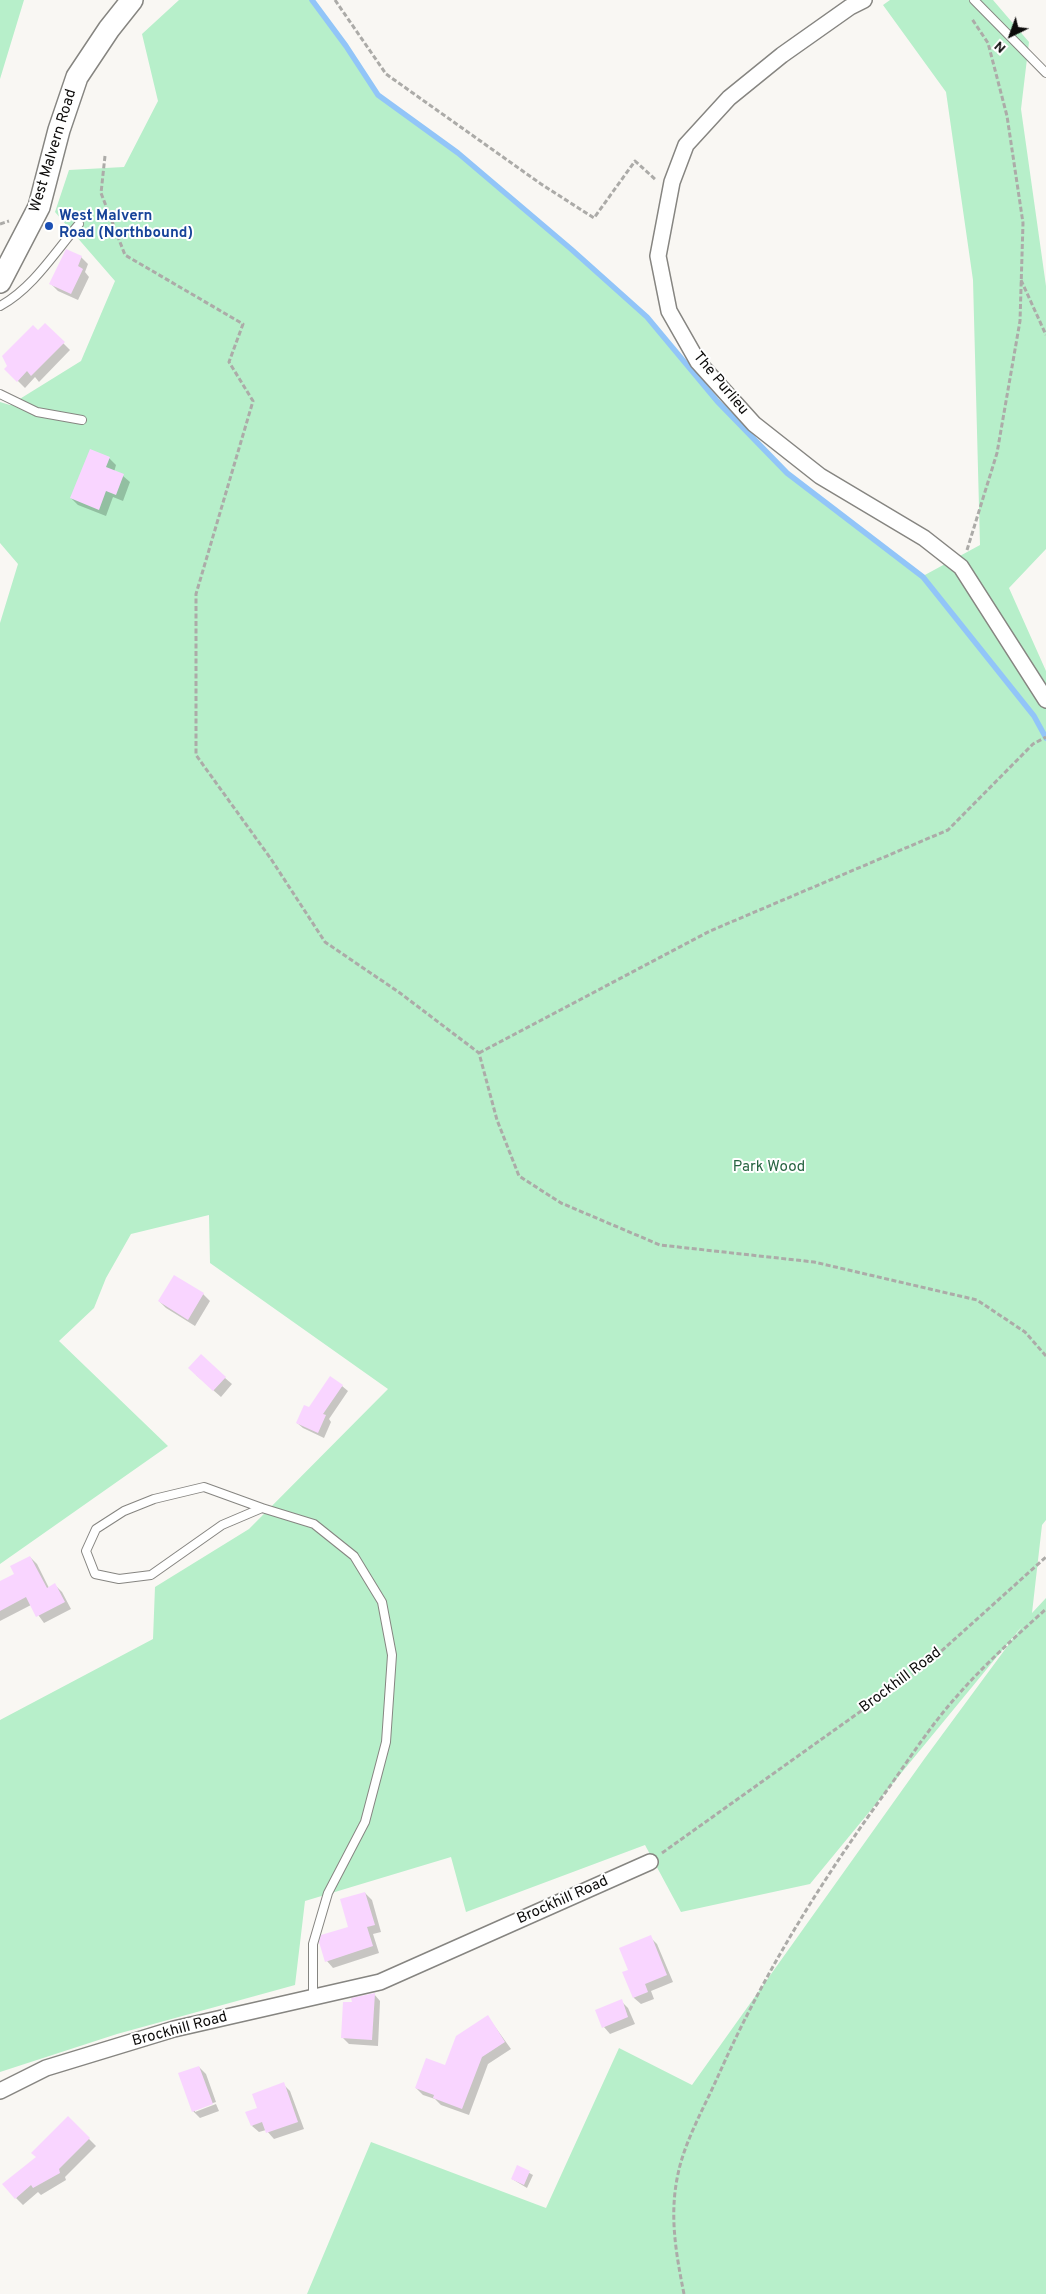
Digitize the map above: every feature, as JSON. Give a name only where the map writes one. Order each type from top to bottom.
[{"type":"main road","name":"West Malvern Road","points":[[0,282],[39,207],[59,130],[80,79],[109,29],[132,0]]},
{"type":"street","name":"The Purlieu","points":[[864,0],[850,7],[782,55],[729,98],[686,145],[670,192],[658,256],[669,311],[698,362],[754,424],[820,476],[924,538],[961,568],[1046,700]]},
{"type":"street","name":"Brockhill Road","points":[[0,2091],[46,2068],[174,2029],[380,1982],[650,1862]]},
{"type":"lane","points":[[974,0],[1046,73]]},
{"type":"lane","points":[[0,306],[19,294],[35,278],[78,224]]},
{"type":"lane","points":[[0,394],[37,412],[82,420]]},
{"type":"lane","points":[[262,1508],[222,1525],[151,1575],[119,1579],[94,1574],[86,1551],[96,1530],[124,1511],[154,1499],[204,1487],[314,1524],[354,1556],[382,1602],[392,1655],[386,1742],[365,1822],[328,1893],[313,1944],[312,1997]]},
{"type":"path","points":[[335,0],[386,74],[541,184],[594,218],[635,161],[670,192]]},
{"type":"path","points":[[961,568],[997,453],[1020,321],[1023,223],[1007,116],[988,42],[969,14]]},
{"type":"path","points":[[105,156],[101,193],[125,255],[243,324],[229,362],[253,401],[196,594],[196,755],[271,859],[325,942],[400,993],[479,1052],[497,1120],[519,1176],[561,1203],[660,1245],[814,1262],[977,1300],[1025,1332],[1046,1356]]},
{"type":"path","points":[[1021,280],[1046,335]]},
{"type":"path","points":[[479,1052],[710,931],[948,830],[1033,744],[1046,737]]},
{"type":"path","name":"Brockhill Road","points":[[650,1862],[928,1664],[1046,1557]]},
{"type":"path","points":[[684,2294],[675,2250],[673,2212],[678,2174],[689,2141],[736,2036],[772,1967],[814,1895],[951,1704],[1046,1609]]},
{"type":"green space","points":[[0,0],[24,0],[0,79]]},
{"type":"green space","name":"Park Wood","points":[[179,0],[312,0],[346,46],[378,95],[458,153],[571,249],[647,317],[717,401],[787,473],[923,576],[980,545],[973,280],[946,92],[883,5],[890,0],[993,0],[1029,42],[1021,109],[1046,286],[1046,549],[1009,588],[1046,671],[1046,1520],[1042,1525],[1032,1613],[1046,1598],[1046,2294],[307,2294],[371,2142],[546,2208],[619,2048],[692,2085],[925,1758],[1023,1625],[810,1884],[681,1912],[645,1845],[466,1912],[451,1857],[305,1901],[295,1985],[117,2034],[0,2072],[0,1720],[153,1639],[155,1587],[249,1529],[388,1389],[210,1263],[209,1215],[131,1234],[106,1278],[94,1308],[59,1341],[168,1446],[0,1564],[0,623],[18,564],[0,543],[0,402],[10,405],[81,361],[115,281],[55,212],[69,170],[124,167],[158,101],[142,34]]},
{"type":"building","points":[[66,249],[82,256],[78,266],[83,269],[71,294],[49,284]]},
{"type":"building","points":[[45,323],[65,342],[31,376],[27,371],[17,382],[4,369],[7,366],[2,356],[33,325],[38,330]]},
{"type":"building","points":[[90,449],[110,457],[106,467],[124,474],[116,495],[106,491],[99,510],[70,498]]},
{"type":"building","points":[[174,1275],[204,1293],[188,1320],[158,1301]]},
{"type":"building","points":[[201,1354],[226,1377],[213,1391],[188,1368]]},
{"type":"building","points":[[330,1376],[343,1385],[323,1414],[326,1415],[318,1433],[296,1423],[304,1405],[309,1407]]},
{"type":"building","points":[[30,1556],[47,1588],[55,1583],[65,1602],[36,1617],[26,1597],[0,1611],[0,1581],[14,1574],[10,1566]]},
{"type":"building","points":[[365,1892],[375,1925],[367,1927],[373,1946],[325,1962],[319,1942],[321,1935],[348,1927],[340,1899]]},
{"type":"building","points":[[651,1935],[667,1975],[645,1984],[648,1992],[633,1998],[622,1972],[628,1970],[619,1948]]},
{"type":"building","points":[[375,1993],[372,2040],[341,2038],[343,2002],[352,2002],[351,1998]]},
{"type":"building","points":[[622,1999],[628,2017],[602,2028],[595,2010]]},
{"type":"building","points":[[488,2015],[505,2042],[482,2057],[462,2109],[433,2098],[434,2095],[415,2088],[426,2058],[445,2065],[456,2036]]},
{"type":"building","points":[[199,2066],[213,2104],[192,2112],[178,2073]]},
{"type":"building","points":[[284,2082],[298,2122],[266,2133],[262,2122],[251,2126],[245,2112],[257,2108],[252,2094]]},
{"type":"building","points":[[68,2116],[90,2138],[59,2169],[60,2173],[33,2188],[31,2185],[15,2199],[2,2184],[36,2157],[31,2153]]},
{"type":"building","points":[[517,2165],[530,2171],[524,2185],[511,2179]]},
{"type":"waterway","points":[[312,0],[346,46],[378,95],[458,153],[571,249],[647,317],[717,401],[787,473],[923,577],[1034,716],[1046,738]]},
{"type":"place","name":"West Malvern Road (Northbound)","points":[[49,226]]}]
